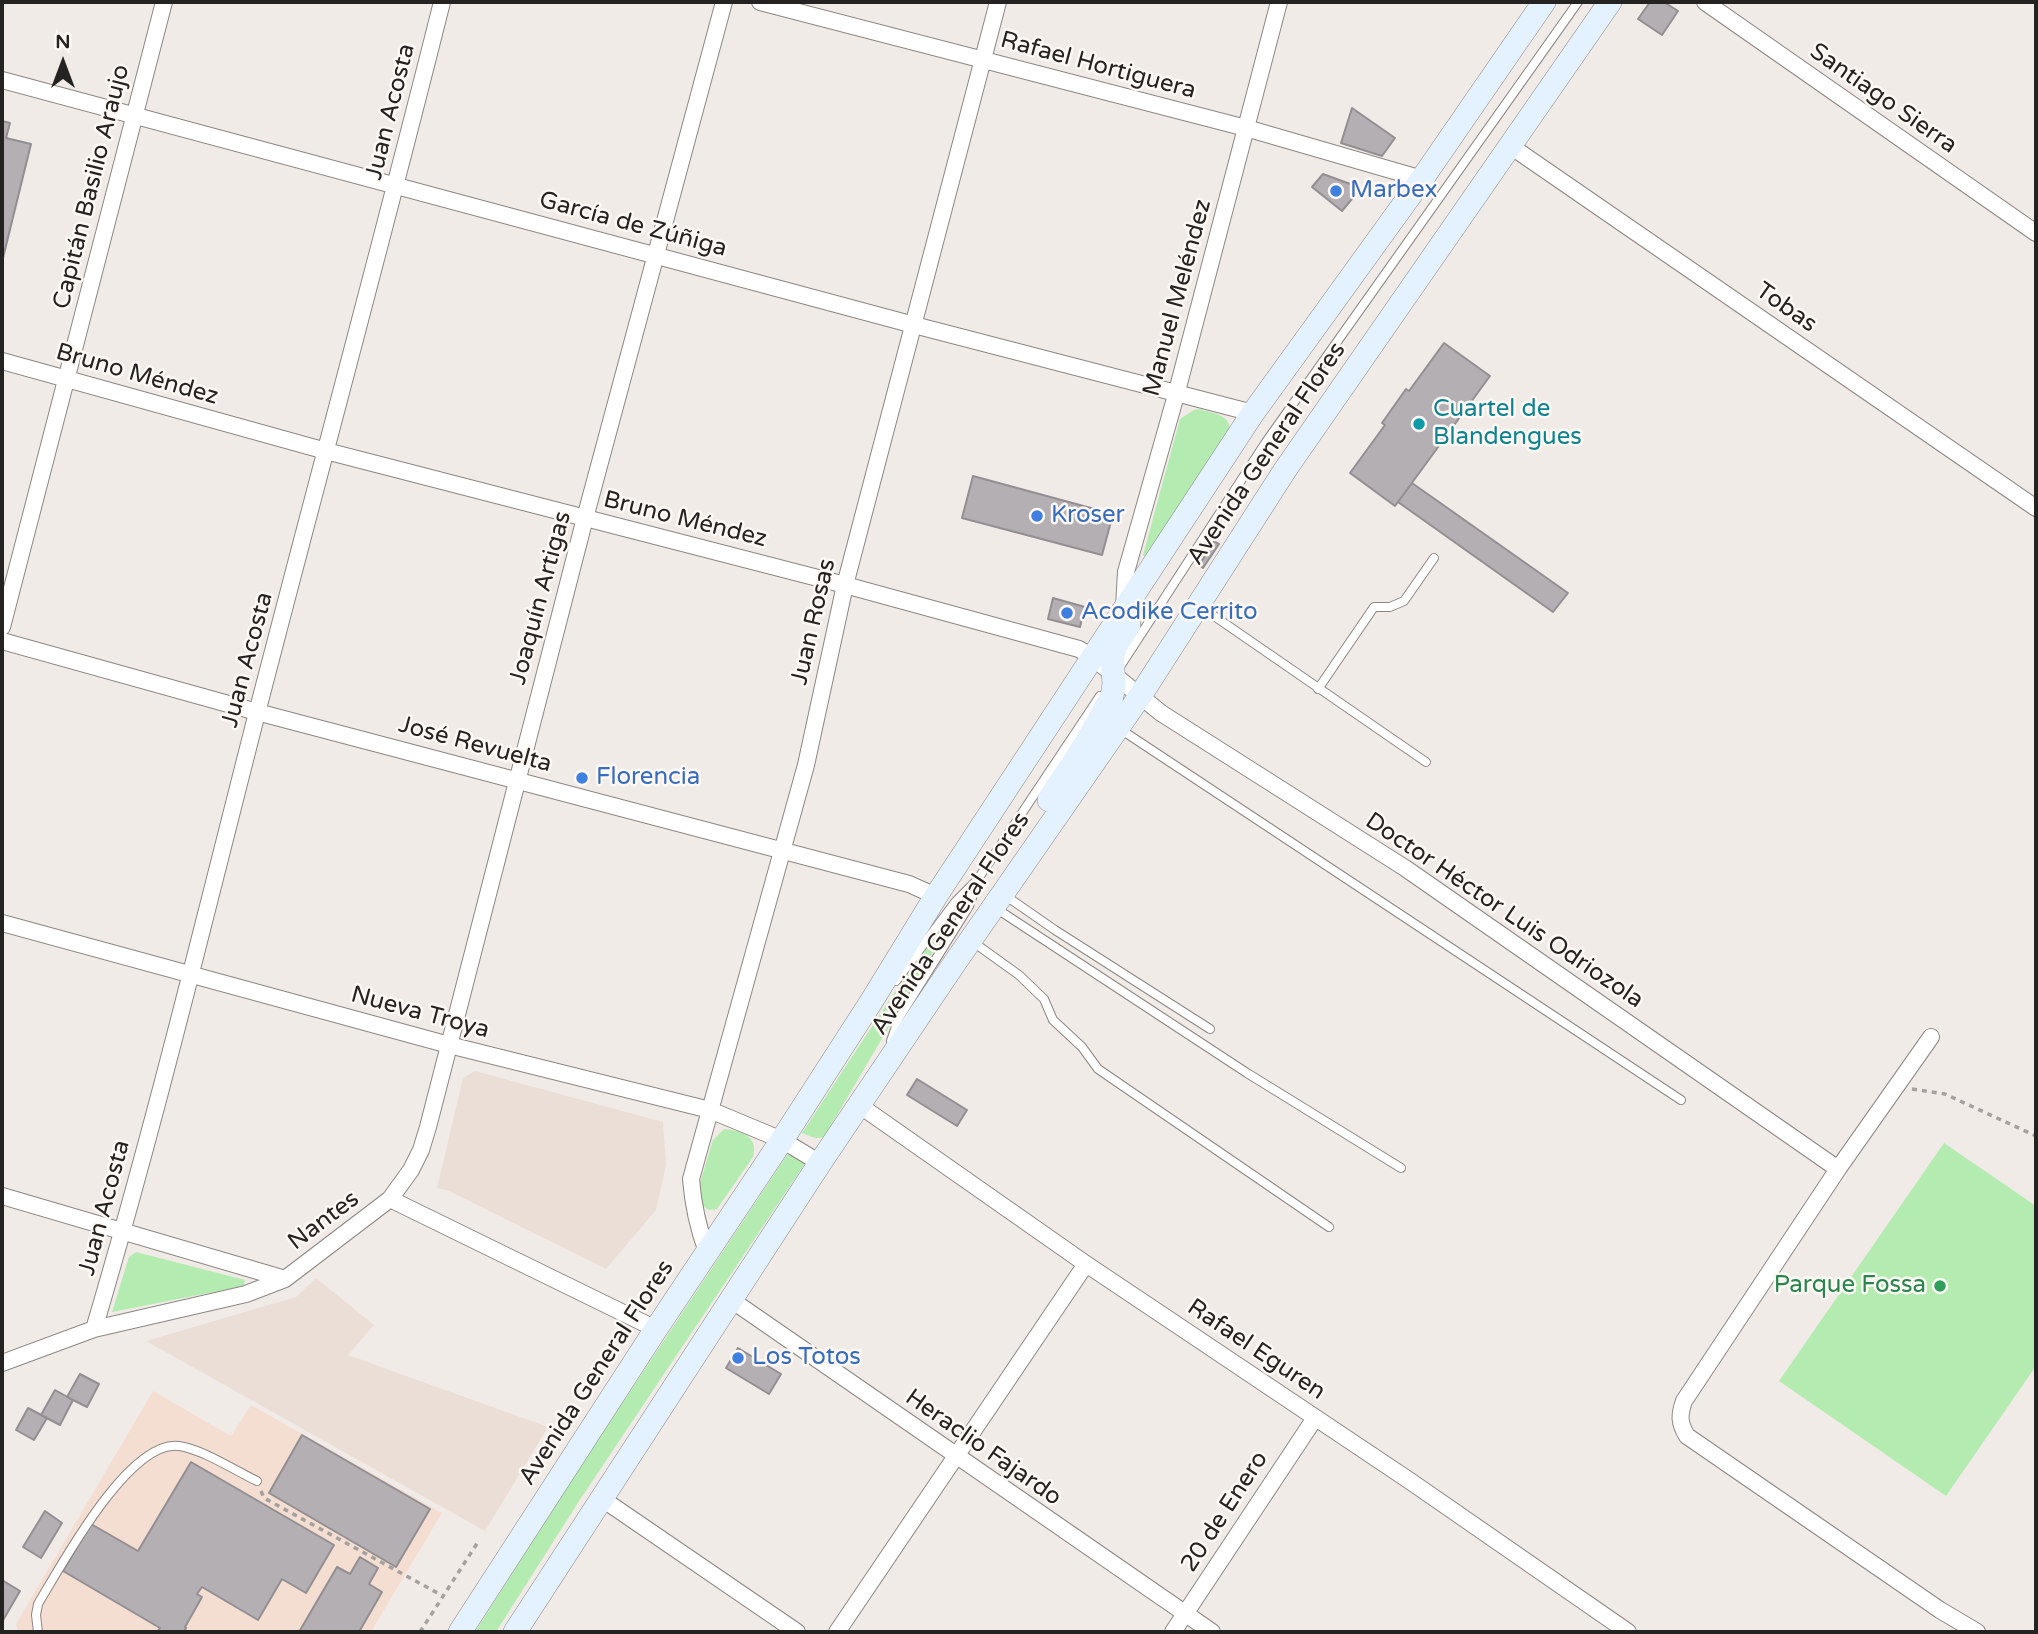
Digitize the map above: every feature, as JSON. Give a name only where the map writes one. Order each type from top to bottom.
[{"type":"main road","name":"Avenida General Flores","points":[[460,1632],[782,1140],[936,896],[1124,607],[1253,413],[1422,179],[1544,2]]},
{"type":"main road","name":"Avenida General Flores","points":[[515,1632],[820,1163],[970,940],[1140,696],[1285,470],[1610,2]]},
{"type":"main road","points":[[1039,840],[1049,801],[1104,714],[1112,696],[1112,656],[1150,592],[1155,561]]},
{"type":"street","name":"Capitán Basilio Araujo","points":[[2,627],[164,2]]},
{"type":"street","name":"Juan Acosta","points":[[94,1329],[124,1231],[442,2]]},
{"type":"street","name":"Joaquín Artigas","points":[[390,1199],[411,1170],[421,1150],[585,518],[724,2]]},
{"type":"street","name":"Rafael Hortiguera","points":[[761,2],[1246,128],[1422,179]]},
{"type":"street","name":"Juan Rosas","points":[[707,1252],[692,1199],[691,1179],[806,765],[845,584],[998,2]]},
{"type":"street","name":"Manuel Meléndez","points":[[1124,607],[1126,572],[1176,395],[1279,2]]},
{"type":"street","name":"Santiago Sierra","points":[[1705,2],[2036,233]]},
{"type":"street","name":"García de Zúñiga","points":[[2,80],[1176,395],[1253,413]]},
{"type":"street","name":"Tobas","points":[[1509,145],[2036,508]]},
{"type":"street","name":"Bruno Méndez","points":[[2,361],[326,451],[845,584],[1079,649],[1140,696]]},
{"type":"street","name":"José Revuelta","points":[[2,641],[257,712],[909,884],[936,896]]},
{"type":"street","name":"Doctor Héctor Luis Odriozola","points":[[1140,696],[1161,713],[1405,868],[1838,1169]]},
{"type":"street","name":"Nueva Troya","points":[[2,923],[449,1045],[710,1110],[782,1140],[820,1163]]},
{"type":"street","points":[[1931,1037],[1838,1169],[1684,1401],[1679,1415],[1681,1427],[1687,1436],[1940,1610],[1977,1632]]},
{"type":"street","name":"Rafael Eguren","points":[[859,1105],[1086,1264],[1422,1489],[1628,1632]]},
{"type":"street","points":[[2,1196],[285,1279]]},
{"type":"street","name":"Nantes","points":[[2,1363],[94,1329],[246,1294],[285,1279],[390,1199],[656,1329]]},
{"type":"street","points":[[837,1632],[1086,1264]]},
{"type":"street","name":"Heraclio Fajardo","points":[[730,1299],[1212,1632]]},
{"type":"street","name":"20 de Enero","points":[[1173,1632],[1315,1418]]},
{"type":"street","points":[[601,1498],[797,1632]]},
{"type":"lane","name":"Avenida General Flores","points":[[871,1002],[884,998],[957,901],[978,879],[1266,442],[1578,2]]},
{"type":"lane","points":[[1318,689],[1374,607],[1390,607],[1404,601],[1434,558]]},
{"type":"lane","points":[[1199,605],[1426,762]]},
{"type":"lane","points":[[1118,728],[1681,1101]]},
{"type":"lane","name":"Avenida General Flores","points":[[878,1076],[899,1018],[969,906],[978,879]]},
{"type":"lane","points":[[999,901],[1055,930],[1210,1029]]},
{"type":"lane","points":[[999,901],[1236,1066],[1401,1168]]},
{"type":"lane","points":[[970,940],[1020,975],[1044,999],[1053,1020],[1082,1047],[1098,1069],[1329,1227]]},
{"type":"lane","points":[[38,1632],[38,1604],[91,1516],[129,1474],[155,1451],[166,1446],[180,1446],[257,1481]]},
{"type":"path","points":[[1896,1087],[1945,1094],[2036,1136]]},
{"type":"path","points":[[257,1481],[264,1498],[443,1596]]},
{"type":"path","points":[[421,1632],[478,1542]]},
{"type":"shaded area","points":[[475,1071],[663,1122],[666,1165],[656,1210],[606,1269],[449,1191],[437,1188],[463,1078]]},
{"type":"shaded area","points":[[316,1278],[374,1325],[348,1355],[548,1427],[485,1531],[146,1341],[296,1297]]},
{"type":"shaded area","points":[[153,1391],[231,1436],[251,1405],[442,1513],[371,1632],[18,1632],[16,1624]]},
{"type":"green space","points":[[1199,409],[1223,417],[1230,429],[1146,557],[1143,555],[1180,419]]},
{"type":"green space","points":[[946,922],[949,925],[824,1137],[816,1138],[802,1133],[890,999]]},
{"type":"green space","points":[[724,1129],[737,1131],[751,1139],[753,1157],[717,1209],[709,1210],[700,1202],[699,1186],[713,1140]]},
{"type":"green space","name":"Parque Fossa","points":[[1944,1143],[2036,1206],[2036,1366],[1946,1496],[1779,1381]]},
{"type":"green space","points":[[787,1155],[798,1156],[806,1162],[581,1498],[496,1632],[475,1632],[572,1479]]},
{"type":"green space","points":[[136,1252],[245,1280],[244,1286],[112,1312],[129,1257]]},
{"type":"building","points":[[1650,2],[1664,2],[1678,11],[1662,35],[1638,19]]},
{"type":"building","points":[[1352,108],[1395,138],[1382,156],[1341,143]]},
{"type":"building","points":[[2,121],[10,123],[6,138],[31,144],[2,262]]},
{"type":"building","name":"Marbex","points":[[1323,174],[1353,185],[1356,194],[1342,211],[1312,187]]},
{"type":"building","name":"Cuartel de Blandengues","points":[[1444,343],[1490,376],[1395,506],[1350,473],[1385,425],[1382,423],[1406,389],[1409,391]]},
{"type":"building","name":"Kroser","points":[[973,476],[1113,514],[1102,555],[962,518]]},
{"type":"building","points":[[1412,483],[1568,593],[1553,612],[1398,502]]},
{"type":"building","points":[[1214,541],[1219,544],[1203,568],[1199,565]]},
{"type":"building","name":"Acodike Cerrito","points":[[1053,598],[1085,607],[1080,627],[1048,619]]},
{"type":"building","points":[[917,1079],[967,1110],[957,1126],[907,1095]]},
{"type":"building","points":[[738,1348],[781,1374],[769,1394],[726,1368]]},
{"type":"building","points":[[80,1374],[99,1384],[87,1407],[67,1397]]},
{"type":"building","points":[[55,1390],[73,1400],[60,1425],[41,1415]]},
{"type":"building","points":[[28,1408],[47,1418],[34,1440],[16,1430]]},
{"type":"building","points":[[302,1435],[430,1509],[396,1567],[269,1493]]},
{"type":"building","points":[[191,1462],[334,1545],[306,1593],[282,1579],[258,1620],[202,1587],[197,1594],[202,1597],[184,1632],[157,1632],[160,1628],[63,1571],[91,1524],[138,1551]]},
{"type":"building","points":[[45,1511],[62,1523],[41,1558],[23,1547]]},
{"type":"building","points":[[360,1557],[378,1568],[369,1584],[382,1592],[359,1632],[299,1632],[337,1567],[350,1574]]},
{"type":"building","points":[[2,1580],[20,1591],[2,1622]]},
{"type":"place","name":"Marbex","points":[[1336,191]]},
{"type":"place","name":"Cuartel de Blandengues","points":[[1419,424]]},
{"type":"place","name":"Kroser","points":[[1037,516]]},
{"type":"place","name":"Acodike Cerrito","points":[[1067,613]]},
{"type":"place","name":"Florencia","points":[[582,778]]},
{"type":"place","name":"Parque Fossa","points":[[1940,1286]]},
{"type":"place","name":"Los Totos","points":[[738,1358]]}]
